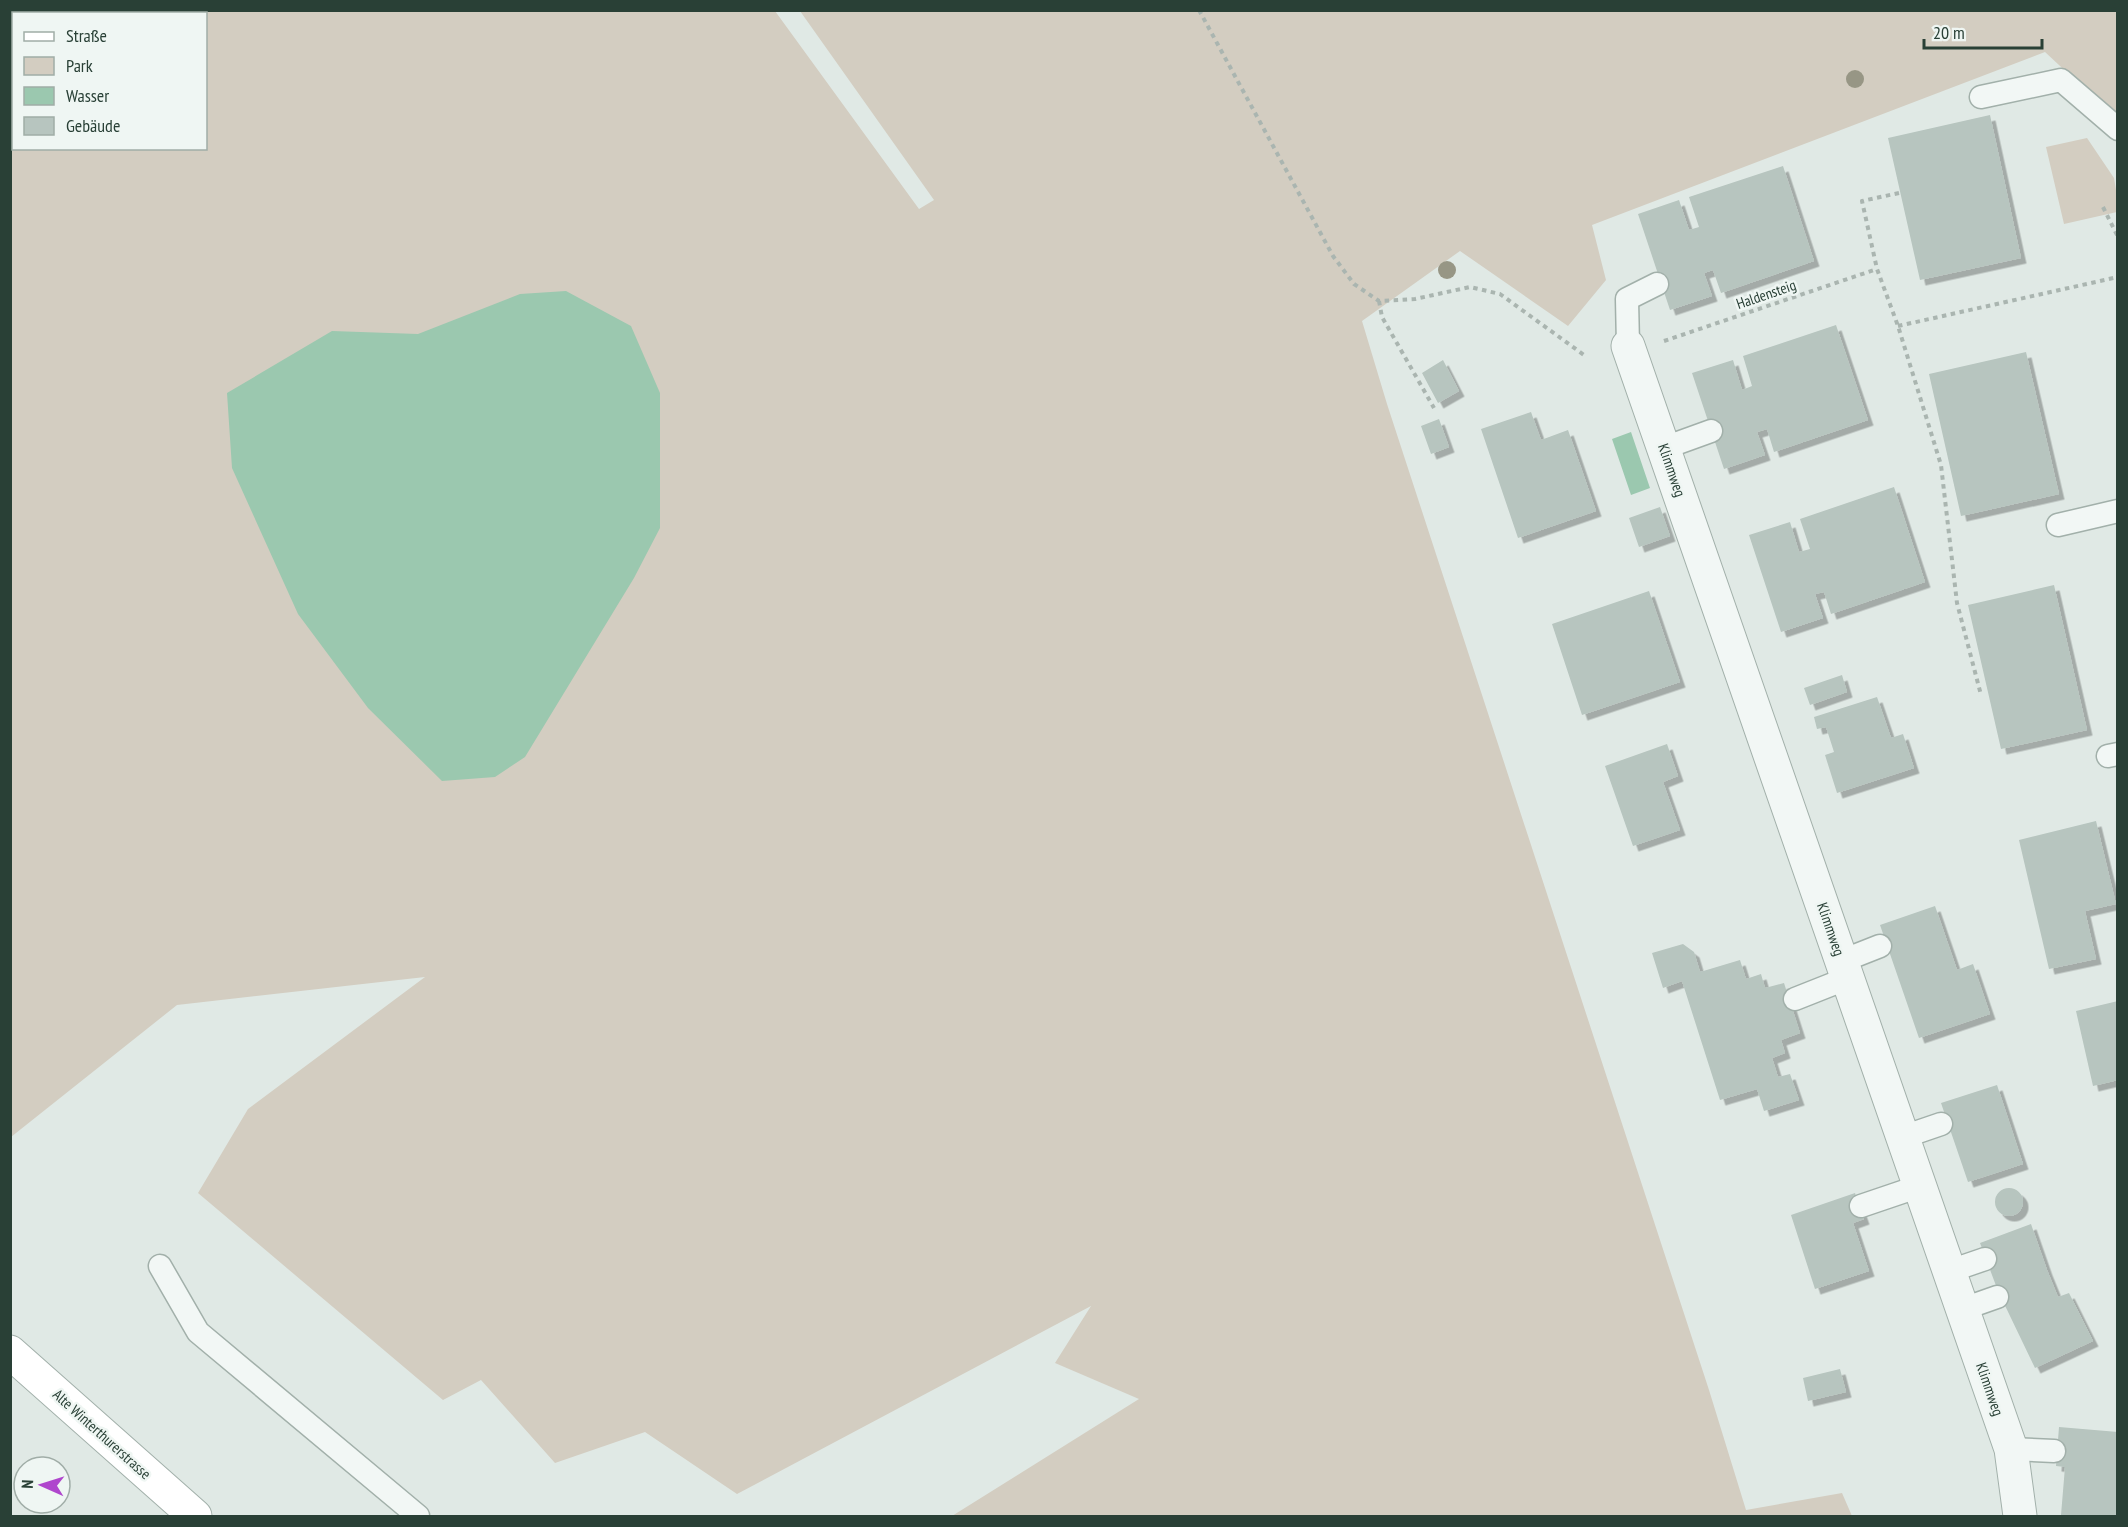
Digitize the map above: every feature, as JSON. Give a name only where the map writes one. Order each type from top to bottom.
[{"type":"main road","name":"Alte Winterthurerstrasse","points":[[10,1352],[195,1516]]},
{"type":"street","name":"Klimmweg","points":[[1628,346],[2011,1449],[2020,1516]]},
{"type":"lane","points":[[1981,97],[2061,80],[2118,129]]},
{"type":"lane","points":[[1628,346],[1627,299],[1657,284]]},
{"type":"lane","points":[[1664,448],[1711,431]]},
{"type":"lane","points":[[2058,525],[2118,512]]},
{"type":"lane","points":[[1795,999],[1845,970],[1880,946]]},
{"type":"lane","points":[[1903,1137],[1941,1124]]},
{"type":"lane","points":[[1862,1206],[1920,1186]]},
{"type":"lane","points":[[1950,1271],[1985,1259]]},
{"type":"lane","points":[[160,1266],[198,1332],[418,1516]]},
{"type":"lane","points":[[1963,1309],[1997,1297]]},
{"type":"lane","points":[[2011,1449],[2054,1451]]},
{"type":"path","points":[[1199,10],[1333,256],[1354,284],[1379,301],[1415,299],[1470,287],[1500,294],[1584,355]]},
{"type":"path","points":[[1899,193],[1862,201],[1877,269],[1898,326],[1941,465],[1957,603],[1981,695]]},
{"type":"path","points":[[2103,207],[2118,237]]},
{"type":"path","name":"Haldensteig","points":[[1663,341],[1877,269]]},
{"type":"path","points":[[1898,326],[2118,277]]},
{"type":"path","points":[[1379,301],[1382,317],[1434,408]]},
{"type":"green space","points":[[33,10],[775,11],[919,209],[934,200],[800,11],[2117,11],[2117,119],[2045,52],[1592,225],[1606,280],[1568,326],[1460,251],[1362,321],[1746,1510],[1842,1493],[1852,1516],[952,1516],[1139,1399],[1055,1363],[1091,1306],[737,1494],[645,1432],[555,1463],[481,1380],[443,1400],[198,1193],[248,1109],[425,977],[177,1005],[11,1137],[10,31],[12,29],[12,150],[207,150],[207,12],[31,12]]},
{"type":"green space","points":[[2087,138],[2114,178],[2117,212],[2064,224],[2046,147]]},
{"type":"water","points":[[566,291],[631,326],[660,393],[660,528],[634,578],[525,757],[495,777],[442,781],[368,708],[298,614],[232,468],[227,393],[332,331],[418,334],[520,294]]},
{"type":"water","points":[[1631,432],[1650,488],[1631,495],[1612,439]]},
{"type":"building","points":[[1990,115],[2021,258],[1920,280],[1888,138]]},
{"type":"building","points":[[1783,166],[1814,261],[1721,293],[1713,270],[1704,273],[1712,296],[1670,310],[1638,214],[1679,200],[1689,230],[1699,227],[1689,197]]},
{"type":"building","points":[[1836,325],[1868,420],[1774,452],[1767,429],[1757,432],[1765,455],[1724,469],[1692,373],[1733,360],[1742,390],[1752,386],[1743,356]]},
{"type":"building","points":[[2026,352],[2059,494],[1961,516],[1929,374]]},
{"type":"building","points":[[1443,360],[1459,391],[1438,403],[1422,373]]},
{"type":"building","points":[[1531,412],[1541,440],[1568,430],[1596,511],[1518,538],[1481,429]]},
{"type":"building","points":[[1439,419],[1449,447],[1431,454],[1421,426]]},
{"type":"building","points":[[1894,487],[1925,582],[1831,614],[1824,592],[1815,594],[1823,618],[1781,632],[1749,535],[1790,522],[1799,552],[1810,549],[1800,519]]},
{"type":"building","points":[[1660,507],[1670,536],[1639,547],[1629,518]]},
{"type":"building","points":[[2054,585],[2087,730],[2001,749],[1968,605]]},
{"type":"building","points":[[1649,591],[1680,682],[1582,715],[1552,624]]},
{"type":"building","points":[[1842,675],[1847,692],[1810,705],[1804,688]]},
{"type":"building","points":[[1877,697],[1891,738],[1903,734],[1914,768],[1837,793],[1825,755],[1834,752],[1826,727],[1817,729],[1814,717]]},
{"type":"building","points":[[1667,744],[1678,776],[1663,782],[1680,830],[1633,846],[1605,766]]},
{"type":"building","points":[[2096,821],[2116,904],[2085,911],[2096,959],[2049,969],[2019,840]]},
{"type":"building","points":[[1935,906],[1957,970],[1973,964],[1990,1014],[1919,1038],[1880,925]]},
{"type":"building","points":[[1683,944],[1694,952],[1700,972],[1740,960],[1746,979],[1761,974],[1765,988],[1784,983],[1800,1033],[1781,1040],[1785,1053],[1772,1058],[1778,1077],[1790,1074],[1799,1100],[1764,1111],[1757,1089],[1720,1100],[1682,981],[1663,988],[1652,953]]},
{"type":"building","points":[[2118,1001],[2118,1080],[2093,1086],[2076,1011]]},
{"type":"building","points":[[1997,1085],[2023,1164],[1968,1182],[1941,1103]]},
{"type":"building","points":[[2009,1188],[2019,1192],[2023,1202],[2019,1212],[2009,1216],[1999,1212],[1995,1202],[1999,1192]]},
{"type":"building","points":[[1855,1193],[1864,1219],[1853,1223],[1869,1271],[1815,1289],[1791,1215]]},
{"type":"building","points":[[2031,1224],[2058,1297],[2069,1293],[2093,1341],[2035,1368],[1998,1291],[1980,1243]]},
{"type":"building","points":[[1840,1369],[1846,1392],[1808,1401],[1803,1378]]},
{"type":"building","points":[[2059,1427],[2118,1432],[2118,1516],[2061,1515],[2065,1467],[2056,1466]]}]
